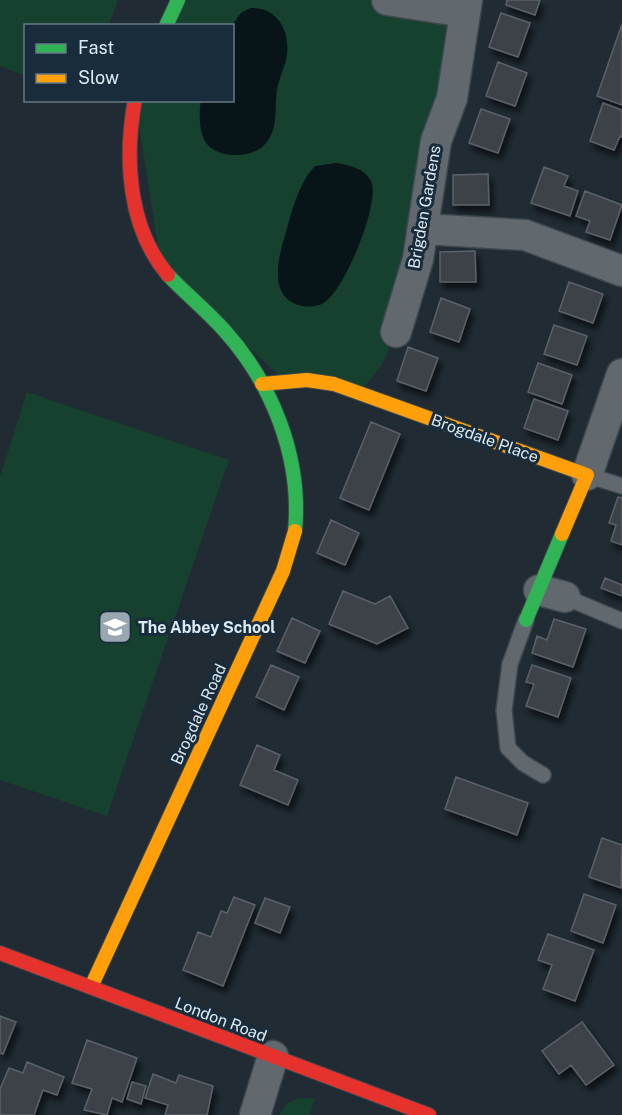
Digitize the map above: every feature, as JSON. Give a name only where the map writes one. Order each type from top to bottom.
[{"type":"street","points":[[167,24],[178,0]]},
{"type":"street","points":[[387,0],[465,6]]},
{"type":"street","name":"Brigden Gardens","points":[[396,332],[405,310],[423,229],[432,159],[452,98],[465,6]]},
{"type":"street","name":"Brogdale Road","points":[[91,987],[282,571],[291,546],[296,515],[285,436],[262,384],[227,333],[175,283],[152,251],[132,185],[129,132],[135,102]]},
{"type":"street","points":[[423,229],[525,235],[622,271]]},
{"type":"street","points":[[526,620],[552,594],[587,476],[622,374]]},
{"type":"street","name":"Brogdale Place","points":[[262,384],[307,380],[333,384],[587,476]]},
{"type":"street","name":"London Road","points":[[0,953],[429,1115]]},
{"type":"street","points":[[255,1115],[273,1056]]},
{"type":"lane","points":[[587,476],[622,486]]},
{"type":"lane","points":[[552,594],[622,621]]},
{"type":"lane","points":[[526,620],[510,664],[504,710],[508,748],[523,763],[543,775]]},
{"type":"green space","points":[[0,0],[118,0],[109,24],[24,24],[24,76],[0,66]]},
{"type":"green space","points":[[178,0],[467,0],[396,332],[382,365],[360,392],[284,380],[161,266],[135,102],[234,102],[234,24],[166,24]]},
{"type":"green space","points":[[27,392],[229,460],[107,816],[0,780],[0,477]]},
{"type":"green space","points":[[299,1098],[315,1098],[310,1115],[279,1115],[287,1103]]},
{"type":"shaded area","points":[[250,8],[268,11],[274,16],[284,29],[287,55],[277,90],[273,131],[270,137],[260,149],[242,155],[233,155],[214,150],[207,145],[201,129],[200,105],[201,102],[234,102],[233,24],[241,13]]},
{"type":"shaded area","points":[[336,163],[356,168],[368,177],[373,192],[371,208],[351,264],[333,294],[320,305],[303,306],[293,303],[281,290],[278,274],[280,255],[294,204],[308,174],[315,166]]},
{"type":"building","points":[[507,0],[540,0],[535,15],[506,5]]},
{"type":"building","points":[[501,13],[530,23],[518,57],[489,47]]},
{"type":"building","points":[[622,24],[622,105],[597,96]]},
{"type":"building","points":[[498,62],[527,73],[515,106],[486,96]]},
{"type":"building","points":[[603,103],[622,110],[622,137],[620,136],[614,150],[590,141]]},
{"type":"building","points":[[481,109],[510,119],[498,153],[469,143]]},
{"type":"building","points":[[544,167],[568,176],[564,186],[578,191],[570,216],[531,203]]},
{"type":"building","points":[[488,174],[489,205],[453,205],[453,175]]},
{"type":"building","points":[[585,191],[622,205],[610,240],[586,232],[590,221],[576,216]]},
{"type":"building","points":[[475,251],[476,282],[440,282],[440,252]]},
{"type":"building","points":[[569,282],[603,294],[593,323],[559,311]]},
{"type":"building","points":[[441,298],[470,309],[459,342],[430,332]]},
{"type":"building","points":[[554,325],[587,336],[577,365],[544,354]]},
{"type":"building","points":[[408,347],[438,358],[426,391],[397,381]]},
{"type":"building","points":[[538,363],[572,375],[562,404],[528,392]]},
{"type":"building","points":[[534,399],[568,411],[558,440],[524,428]]},
{"type":"building","points":[[371,422],[400,434],[369,510],[340,498]]},
{"type":"building","points":[[618,497],[622,498],[622,545],[611,541],[616,525],[609,523]]},
{"type":"building","points":[[331,520],[359,533],[345,565],[317,553]]},
{"type":"building","points":[[605,578],[622,585],[622,596],[601,588]]},
{"type":"building","points":[[343,591],[375,604],[390,596],[408,628],[377,644],[329,624]]},
{"type":"building","points":[[292,618],[320,631],[305,663],[277,651]]},
{"type":"building","points":[[554,619],[586,629],[573,667],[532,653],[537,636],[547,640]]},
{"type":"building","points":[[271,665],[299,677],[284,710],[256,697]]},
{"type":"building","points":[[532,665],[571,678],[558,717],[526,706],[534,684],[526,682]]},
{"type":"building","points":[[257,745],[280,755],[274,770],[298,780],[288,805],[240,785]]},
{"type":"building","points":[[456,777],[528,803],[517,835],[445,809]]},
{"type":"building","points":[[602,838],[622,845],[621,888],[589,877]]},
{"type":"building","points":[[584,894],[616,905],[603,943],[571,931]]},
{"type":"building","points":[[234,897],[255,905],[223,986],[183,970],[198,932],[211,937],[221,911],[227,913]]},
{"type":"building","points":[[265,898],[290,907],[280,933],[255,923]]},
{"type":"building","points":[[548,934],[594,950],[575,1001],[543,989],[552,965],[538,960]]},
{"type":"building","points":[[0,1016],[16,1022],[3,1054],[0,1053]]},
{"type":"building","points":[[582,1022],[614,1065],[586,1085],[571,1065],[559,1074],[542,1051]]},
{"type":"building","points":[[87,1040],[137,1058],[122,1102],[112,1098],[107,1115],[84,1110],[92,1089],[72,1083]]},
{"type":"building","points":[[27,1062],[64,1077],[57,1095],[43,1090],[34,1115],[0,1115],[0,1089],[9,1068],[23,1073]]},
{"type":"building","points":[[153,1074],[176,1083],[179,1075],[213,1086],[207,1115],[165,1115],[168,1105],[145,1098]]},
{"type":"building","points":[[132,1082],[146,1086],[141,1104],[127,1099]]},
{"type":"traffic: fast","points":[[167,24],[178,0]]},
{"type":"traffic: fast","points":[[168,275],[224,330],[241,351],[269,398],[280,423],[294,476],[295,531]]},
{"type":"traffic: fast","points":[[526,620],[562,534]]},
{"type":"traffic: slow","points":[[262,384],[307,380],[334,384],[587,475],[562,534]]},
{"type":"traffic: slow","points":[[91,987],[283,571],[295,531]]},
{"type":"traffic: jam","points":[[135,102],[130,145],[132,192],[144,236],[168,275]]},
{"type":"traffic: jam","points":[[0,953],[429,1115]]},
{"type":"place","name":"The Abbey School","points":[[115,627]]}]
